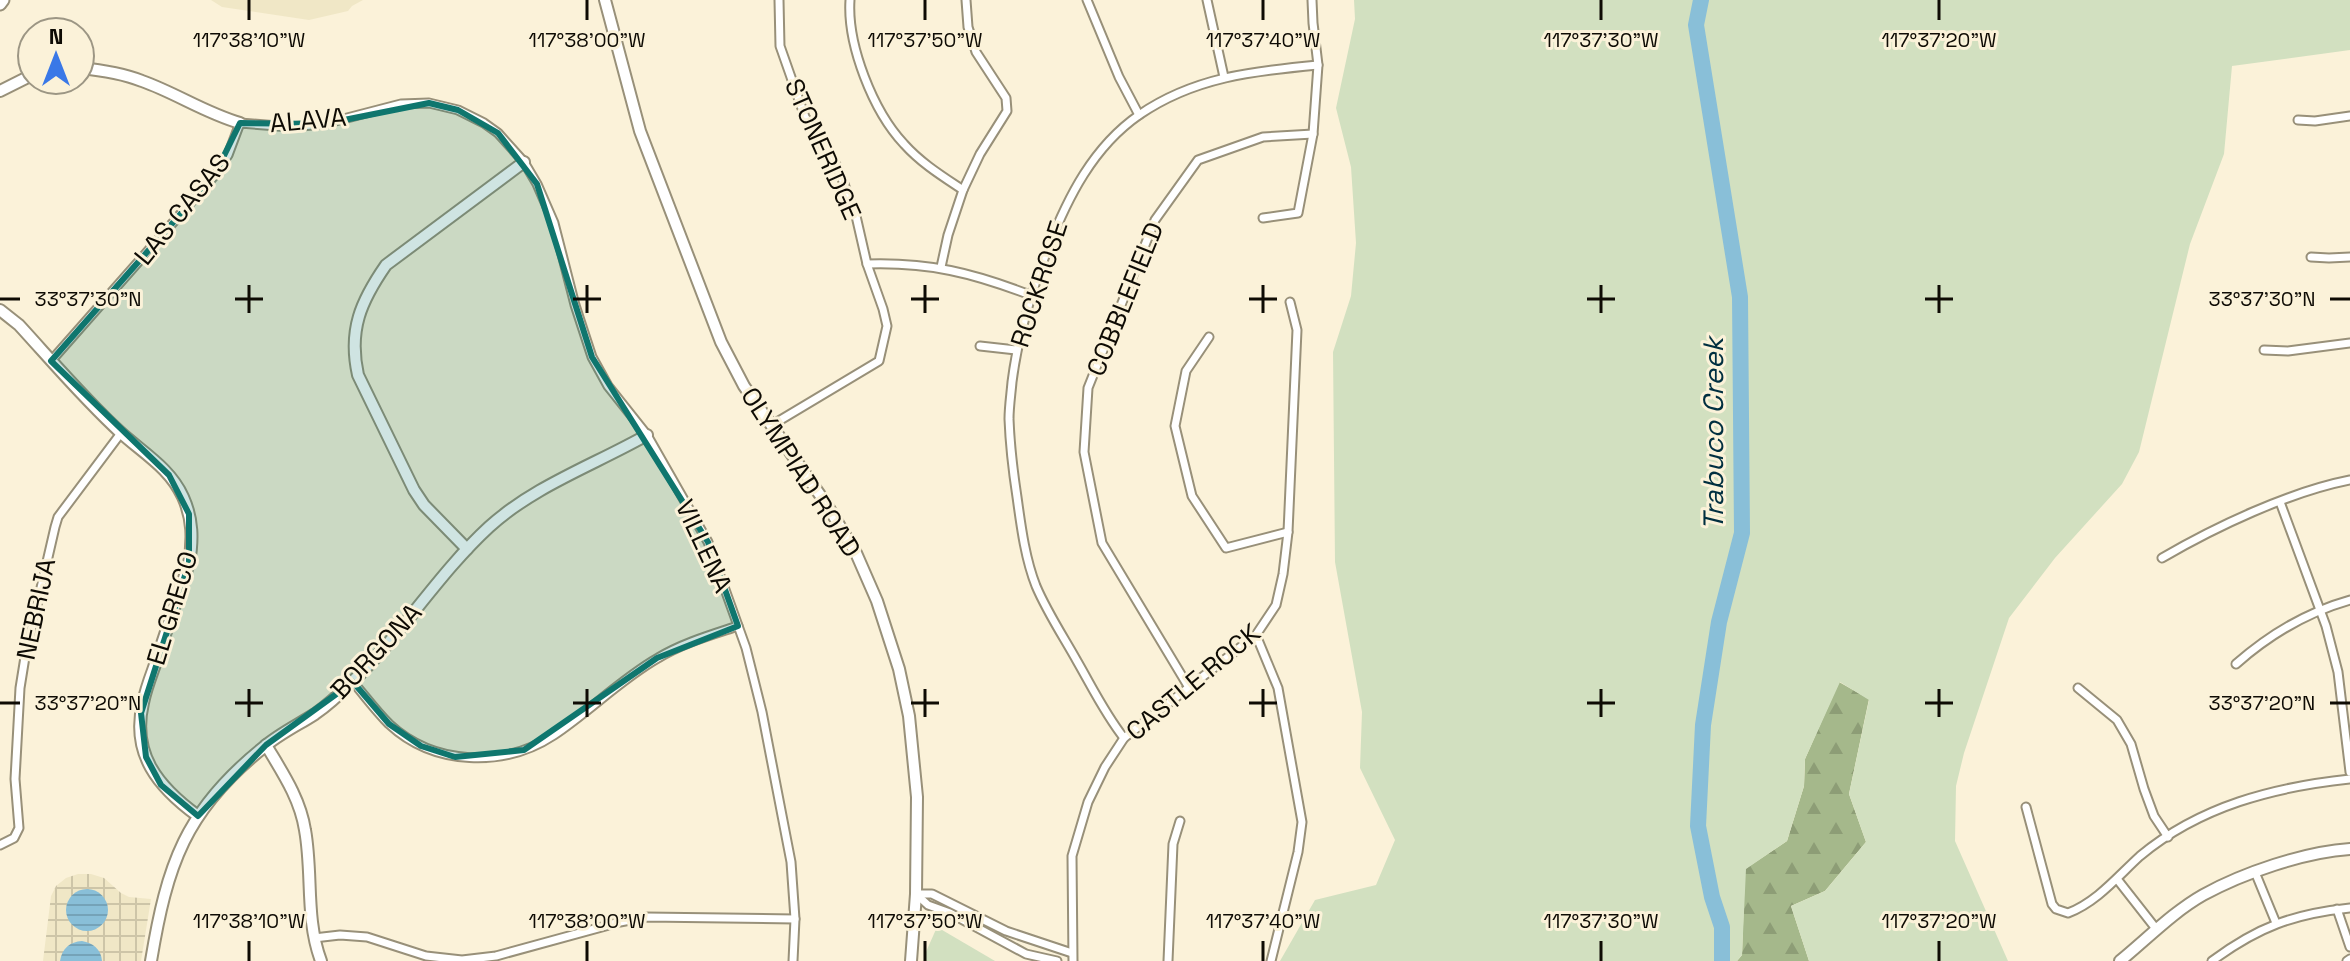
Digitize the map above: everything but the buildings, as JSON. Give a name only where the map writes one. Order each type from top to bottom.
[{"type":"street","name":"OLYMPIAD ROAD","points":[[605,0],[640,131],[721,342],[744,386],[827,505],[856,553],[877,601],[899,669],[909,716],[917,797],[916,894],[911,961]]},
{"type":"street","name":"STONERIDGE","points":[[772,425],[879,361],[887,326],[867,264],[856,216],[838,168],[805,117],[780,46],[779,0]]},
{"type":"street","points":[[850,0],[854,41],[876,103],[901,142],[923,163],[963,190]]},
{"type":"street","points":[[941,267],[963,190],[980,154],[1007,111],[1006,98],[976,52],[968,27],[966,0]]},
{"type":"street","points":[[1087,0],[1119,77],[1139,115]]},
{"type":"street","points":[[1207,0],[1224,77]]},
{"type":"street","points":[[1263,218],[1298,213],[1313,134],[1318,65],[1312,0]]},
{"type":"street","name":"ROCKROSE","points":[[1124,738],[1110,720],[1036,585],[1019,518],[1009,416],[1016,350],[1030,295],[1064,209],[1080,179],[1099,153],[1139,115],[1180,92],[1224,77],[1318,65]]},
{"type":"street","name":"ALAVA","points":[[96,69],[144,81],[207,112],[240,123],[290,127],[324,124],[401,104],[429,103],[458,110],[484,123],[498,133],[524,162]]},
{"type":"street","points":[[2298,120],[2350,116]]},
{"type":"street","name":"LAS CASAS","points":[[51,361],[214,176],[228,155],[240,123]]},
{"type":"street","name":"COBBLEFIELD","points":[[1188,686],[1102,543],[1084,452],[1088,388],[1155,220],[1198,160],[1263,137],[1313,134]]},
{"type":"street","points":[[467,549],[424,505],[405,474],[358,375],[354,358],[355,334],[360,309],[386,265],[524,162]]},
{"type":"street","name":"VILLENA","points":[[524,162],[554,223],[592,357],[608,386],[647,435],[708,542],[738,626],[753,674],[791,862],[795,919],[793,961]]},
{"type":"street","points":[[2311,257],[2350,257]]},
{"type":"street","points":[[867,264],[941,267],[987,278],[1030,295]]},
{"type":"street","name":"CASTLE ROCK","points":[[1073,957],[1072,856],[1088,802],[1105,767],[1124,738],[1256,635],[1276,605],[1288,532],[1297,330],[1290,302]]},
{"type":"street","name":"EL GRECO","points":[[0,310],[19,325],[121,433],[169,475],[184,498],[193,543],[145,695],[140,725],[146,757],[161,785],[175,800],[198,816]]},
{"type":"street","points":[[1209,337],[1186,371],[1175,426],[1192,496],[1226,548],[1288,532]]},
{"type":"street","points":[[2264,350],[2288,351],[2350,343]]},
{"type":"street","points":[[980,346],[1016,350]]},
{"type":"street","name":"NEBRIJA","points":[[0,845],[14,838],[19,828],[15,779],[20,688],[57,521],[121,433]]},
{"type":"street","name":"BORGONA","points":[[151,961],[157,922],[178,850],[198,816],[235,771],[266,745],[323,708],[353,682],[467,549],[516,505],[647,435]]},
{"type":"street","points":[[2162,558],[2194,539],[2280,502],[2318,487],[2350,480]]},
{"type":"street","points":[[2280,502],[2320,610],[2338,672],[2347,712],[2350,772]]},
{"type":"street","points":[[2236,664],[2290,624],[2350,600]]},
{"type":"street","points":[[353,682],[389,724],[421,746],[455,757],[504,756],[557,734],[657,658],[688,643],[738,626]]},
{"type":"street","points":[[1256,635],[1278,688],[1302,822],[1298,852],[1271,961]]},
{"type":"street","points":[[2078,688],[2117,720],[2131,744],[2154,816],[2168,837]]},
{"type":"street","points":[[266,745],[295,795],[303,819],[310,919],[321,961]]},
{"type":"street","points":[[2026,807],[2052,904],[2068,913],[2117,879],[2141,856],[2168,837],[2226,805],[2295,786],[2350,779]]},
{"type":"street","points":[[1168,961],[1173,844],[1180,821]]},
{"type":"street","points":[[2120,961],[2202,896],[2277,864],[2350,849]]},
{"type":"street","points":[[2255,872],[2276,923]]},
{"type":"street","points":[[2117,879],[2157,930]]},
{"type":"street","points":[[916,894],[932,894],[955,903],[1006,931],[1073,957]]},
{"type":"street","points":[[916,894],[928,905],[1026,954],[1057,961]]},
{"type":"street","points":[[951,914],[955,903]]},
{"type":"street","points":[[2212,961],[2224,958],[2255,932],[2276,923],[2350,908]]},
{"type":"street","points":[[2337,909],[2350,947]]},
{"type":"street","points":[[314,938],[340,935],[367,937],[426,956],[462,960],[496,956],[646,917],[795,919]]},
{"type":"street","points":[[1042,958],[1045,944]]},
{"type":"highlighted area","points":[[429,103],[458,110],[498,133],[537,184],[592,357],[708,542],[738,626],[657,658],[524,750],[455,757],[421,746],[389,724],[353,682],[266,745],[198,816],[161,785],[146,757],[141,713],[189,563],[189,514],[169,475],[51,361],[214,176],[240,123],[324,124]]},
{"type":"shaded area","points":[[211,0],[363,0],[348,11],[309,20],[222,7]]},
{"type":"shaded area","points":[[78,874],[104,878],[129,897],[151,899],[141,961],[43,961],[51,896],[56,886]]},
{"type":"green space","points":[[1354,0],[2350,0],[2350,50],[2232,66],[2224,154],[2190,244],[2139,452],[2122,484],[2055,558],[2009,618],[1956,786],[1955,841],[2008,961],[1809,961],[1791,906],[1825,891],[1866,842],[1849,794],[1869,700],[1840,682],[1805,759],[1804,786],[1787,841],[1746,869],[1742,955],[1737,961],[1280,961],[1315,900],[1376,885],[1395,840],[1360,768],[1362,712],[1335,562],[1333,352],[1351,296],[1356,243],[1351,167],[1336,108],[1355,19]]},
{"type":"green space","points":[[1839,682],[1869,699],[1849,794],[1866,842],[1825,891],[1791,906],[1809,961],[1737,961],[1742,955],[1745,869],[1787,841],[1804,786],[1805,759]]},
{"type":"green space","points":[[937,927],[995,961],[925,961]]},
{"type":"water","points":[[87,889],[102,895],[108,910],[102,925],[87,931],[72,925],[66,910],[72,895]]},
{"type":"water","points":[[82,941],[96,947],[102,961],[60,961],[67,946]]},
{"type":"waterway","name":"Trabuco Creek","points":[[1701,0],[1696,25],[1740,297],[1742,533],[1719,622],[1703,725],[1698,826],[1712,897],[1722,927],[1722,961]]}]
